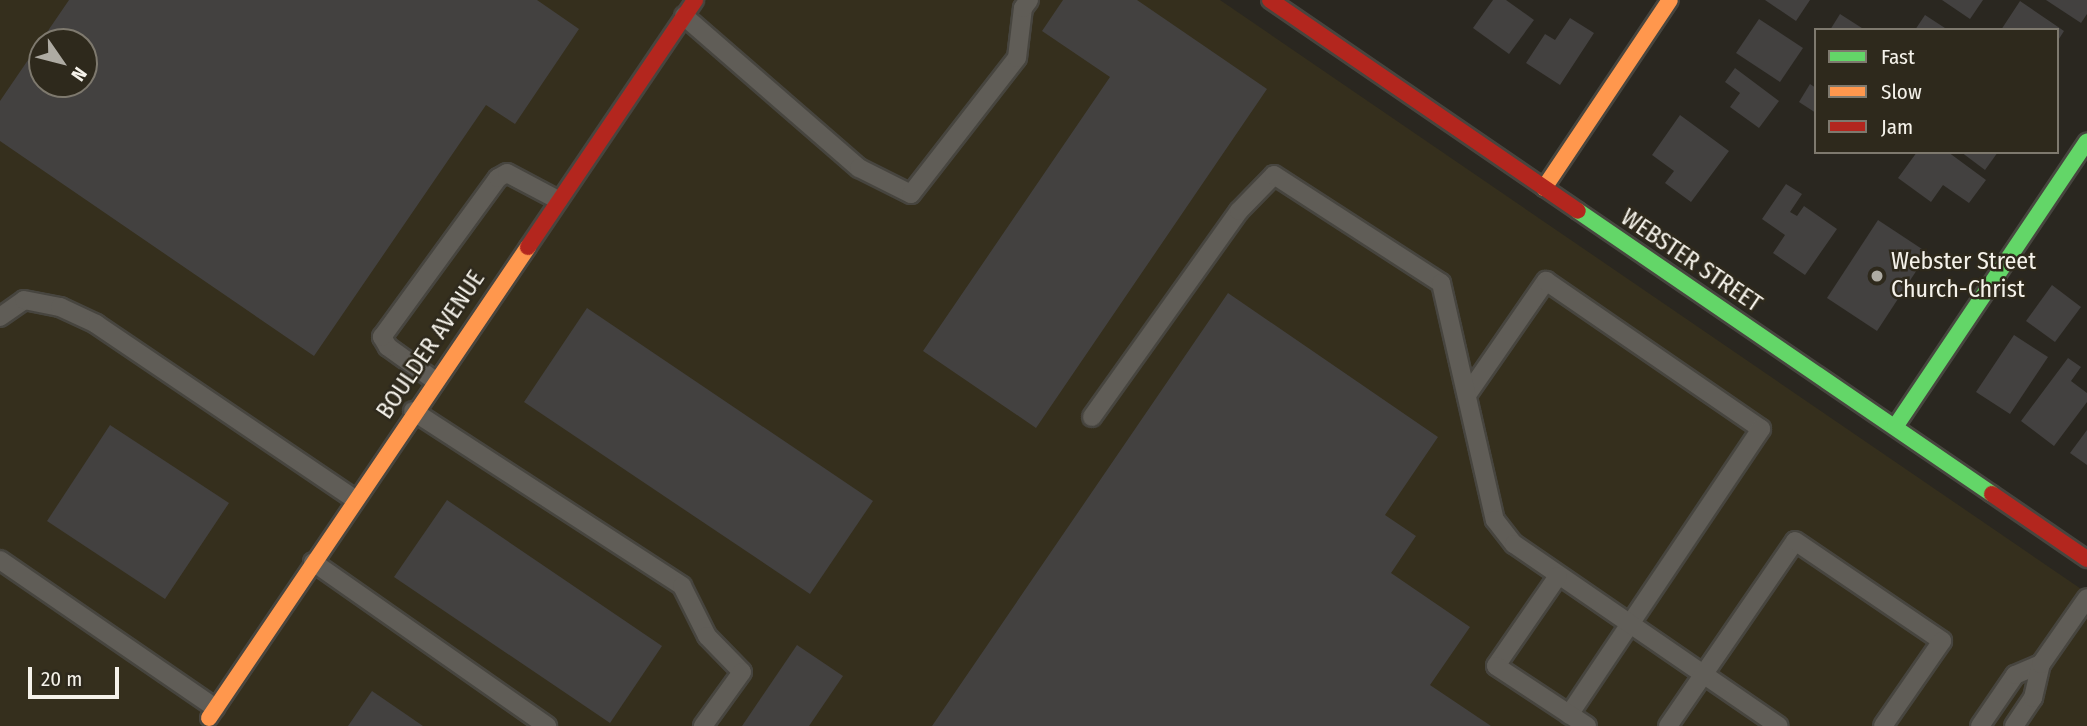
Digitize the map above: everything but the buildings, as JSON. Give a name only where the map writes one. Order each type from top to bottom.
[{"type":"street","name":"BOULDER AVENUE","points":[[212,717],[413,411],[695,0]]},
{"type":"street","name":"WEBSTER STREET","points":[[1270,0],[2087,559]]},
{"type":"street","points":[[1544,188],[1670,0]]},
{"type":"street","points":[[1895,427],[2087,141]]},
{"type":"lane","points":[[684,16],[859,168],[911,194],[1017,58],[1023,8],[1029,0]]},
{"type":"lane","points":[[434,380],[388,347],[382,337],[498,178],[507,173],[558,200]]},
{"type":"lane","points":[[1092,417],[1239,211],[1274,175],[1441,283],[1495,520],[1514,544],[1779,726]]},
{"type":"lane","points":[[1467,394],[1546,281],[1761,429],[1569,715]]},
{"type":"lane","points":[[0,317],[24,300],[60,307],[96,324],[271,447],[354,499]]},
{"type":"lane","points":[[413,411],[682,586],[707,636],[742,672],[703,726]]},
{"type":"lane","points":[[1668,726],[1795,541],[1942,641],[1883,726]]},
{"type":"lane","points":[[0,561],[212,717]]},
{"type":"lane","points":[[313,562],[547,726]]},
{"type":"lane","points":[[1558,576],[1496,666],[1587,726]]},
{"type":"lane","points":[[2014,726],[2033,698],[2041,664],[2087,598]]},
{"type":"lane","points":[[1980,726],[2015,675],[2041,664]]},
{"type":"shaded area","points":[[0,0],[1220,0],[2087,593],[2087,726],[0,726]]},
{"type":"traffic: fast","points":[[1895,427],[2087,141]]},
{"type":"traffic: fast","points":[[1578,211],[1992,494]]},
{"type":"traffic: slow","points":[[1544,188],[1670,0]]},
{"type":"traffic: slow","points":[[209,718],[528,247]]},
{"type":"traffic: jam","points":[[528,247],[695,0]]},
{"type":"traffic: jam","points":[[1270,0],[1578,211]]},
{"type":"traffic: jam","points":[[1992,494],[2087,559]]},
{"type":"place","name":"Webster Street Church-Christ","points":[[1877,276]]}]
